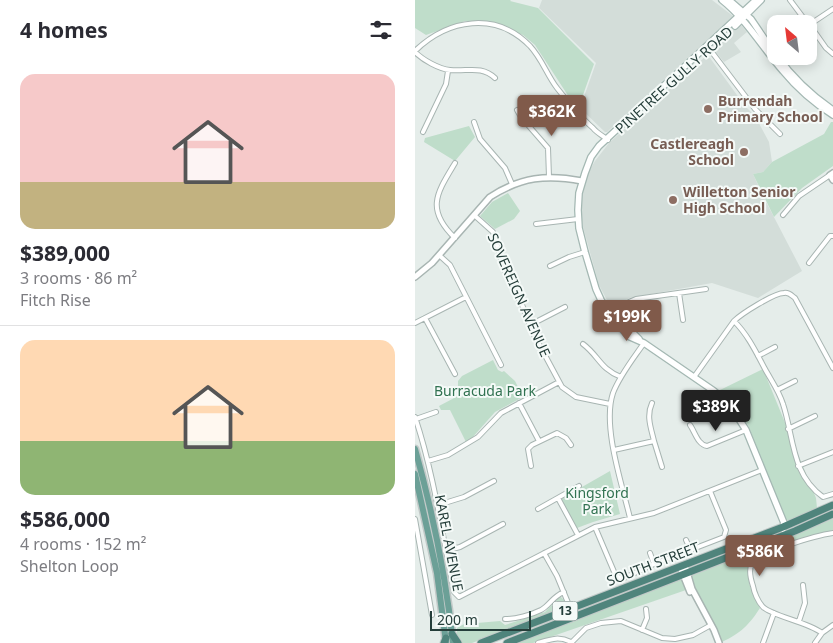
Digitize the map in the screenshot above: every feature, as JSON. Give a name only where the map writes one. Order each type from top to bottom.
[{"type":"highway","name":"SOUTH STREET","points":[[507,643],[571,618],[833,505]]},
{"type":"highway","name":"SOUTH STREET","points":[[481,643],[571,609],[777,538],[833,514]]},
{"type":"highway","points":[[447,639],[458,643]]},
{"type":"main road","points":[[722,0],[743,15],[794,84],[833,115]]},
{"type":"main road","points":[[729,0],[767,45]]},
{"type":"main road","name":"PINETREE GULLY ROAD","points":[[605,141],[709,48],[756,0]]},
{"type":"main road","name":"PINETREE GULLY ROAD","points":[[761,0],[605,141],[590,163],[582,181],[578,201],[578,219],[596,289],[611,316],[628,336],[644,344],[694,377],[726,401],[746,430],[778,509],[781,525],[783,526]]},
{"type":"main road","points":[[784,65],[810,93],[833,110]]},
{"type":"main road","name":"KAREL AVENUE","points":[[415,449],[441,561],[447,639]]},
{"type":"main road","name":"KAREL AVENUE","points":[[415,474],[434,558],[447,639],[453,643]]},
{"type":"main road","points":[[777,538],[783,526],[795,531]]},
{"type":"street","points":[[790,0],[802,15]]},
{"type":"street","points":[[817,19],[833,9]]},
{"type":"street","points":[[495,78],[480,70],[448,71],[415,52],[440,31],[468,23],[481,23],[509,30],[531,48],[557,88],[605,141]]},
{"type":"street","points":[[817,35],[833,54]]},
{"type":"street","points":[[709,48],[755,109],[780,134]]},
{"type":"street","points":[[423,132],[446,84],[448,71]]},
{"type":"street","points":[[517,110],[548,148],[549,176]]},
{"type":"street","points":[[474,122],[481,139],[505,168],[513,184]]},
{"type":"street","points":[[455,163],[441,184],[437,199],[438,211],[444,227],[455,238]]},
{"type":"street","points":[[415,277],[455,238],[490,196],[513,184],[538,177],[549,176],[582,181]]},
{"type":"street","points":[[783,215],[799,196],[832,176]]},
{"type":"street","name":"SOVEREIGN AVENUE","points":[[474,215],[493,232],[500,261],[559,382],[567,392],[576,397],[610,404]]},
{"type":"street","points":[[536,224],[578,219]]},
{"type":"street","points":[[809,263],[823,243],[830,236],[833,236]]},
{"type":"street","points":[[551,266],[585,252]]},
{"type":"street","points":[[439,254],[449,265],[501,365]]},
{"type":"street","points":[[611,316],[636,299],[706,289]]},
{"type":"street","points":[[679,293],[683,320]]},
{"type":"street","points":[[694,377],[733,321],[740,315],[782,293],[791,294],[795,298],[833,368]]},
{"type":"street","points":[[415,323],[466,297]]},
{"type":"street","points":[[530,325],[565,306]]},
{"type":"street","points":[[425,318],[455,374]]},
{"type":"street","points":[[733,321],[747,336],[777,390],[783,404],[798,466],[803,477],[823,497],[833,494]]},
{"type":"street","points":[[583,344],[590,349],[602,366],[621,377]]},
{"type":"street","points":[[630,518],[609,423],[610,404],[621,377],[644,344]]},
{"type":"street","points":[[758,356],[775,347]]},
{"type":"street","points":[[777,390],[795,381]]},
{"type":"street","points":[[428,461],[448,455],[478,437],[498,415],[559,382]]},
{"type":"street","points":[[519,403],[539,441]]},
{"type":"street","points":[[652,403],[649,410],[649,419],[662,467]]},
{"type":"street","points":[[436,412],[415,418],[428,461],[454,592],[459,597],[463,597],[595,527],[654,513],[762,470]]},
{"type":"street","points":[[788,429],[815,416]]},
{"type":"street","points":[[690,425],[699,442],[707,446],[746,430]]},
{"type":"street","points":[[531,466],[528,449],[539,441],[557,433],[562,434],[571,446]]},
{"type":"street","points":[[614,450],[654,441]]},
{"type":"street","points":[[798,466],[833,452]]},
{"type":"street","points":[[438,506],[458,500],[494,481]]},
{"type":"street","points":[[538,509],[579,486]]},
{"type":"street","points":[[595,527],[618,577],[624,578],[655,564],[722,539],[726,534],[726,530],[711,491]]},
{"type":"street","points":[[558,498],[578,535]]},
{"type":"street","points":[[415,519],[432,615]]},
{"type":"street","points":[[445,551],[460,546],[503,524]]},
{"type":"street","points":[[822,633],[814,627],[763,606],[754,591],[750,566],[754,560],[768,553],[808,539],[833,533]]},
{"type":"street","points":[[686,540],[691,551]]},
{"type":"street","points":[[544,553],[564,592],[571,609],[571,618]]},
{"type":"street","points":[[650,553],[655,564]]},
{"type":"street","points":[[684,569],[718,641]]},
{"type":"street","points":[[799,621],[805,603],[803,585]]},
{"type":"street","points":[[505,619],[512,619],[541,610],[557,595],[564,592]]},
{"type":"street","points":[[642,630],[647,618],[646,609]]},
{"type":"street","points":[[763,643],[774,612]]},
{"type":"street","points":[[538,643],[561,638],[571,643],[586,628],[601,623],[621,621],[663,638],[675,639],[693,635],[710,626]]},
{"type":"street","points":[[815,643],[822,633],[833,625]]},
{"type":"shaded area","points":[[542,0],[712,0],[733,16],[605,132],[580,108],[596,63],[539,8]]},
{"type":"shaded area","points":[[738,26],[742,26],[747,32],[734,43],[741,52],[724,62],[714,50],[714,47]]},
{"type":"shaded area","name":"Willetton Senior High School","points":[[705,57],[710,58],[745,106],[755,116],[769,142],[772,162],[763,172],[753,174],[802,271],[758,298],[712,283],[629,298],[613,308],[610,306],[599,285],[583,227],[581,216],[582,194],[588,173],[609,143]]},
{"type":"green space","points":[[415,0],[511,0],[538,8],[594,64],[578,109],[535,45],[523,35],[490,22],[465,21],[426,35],[415,28]]},
{"type":"green space","points":[[831,122],[833,122],[833,166],[802,188],[774,217],[753,174],[763,172],[772,162],[824,134]]},
{"type":"green space","points":[[469,126],[475,137],[455,161],[424,142],[425,138]]},
{"type":"green space","points":[[508,193],[520,211],[514,219],[495,229],[480,216],[492,202]]},
{"type":"green space","name":"Burracuda Park","points":[[493,360],[498,370],[504,371],[515,381],[523,397],[495,412],[472,438],[466,442],[450,410],[441,410],[439,406],[458,396],[458,381],[462,376]]},
{"type":"green space","points":[[763,369],[816,498],[817,508],[787,523],[748,425],[739,411],[720,390]]},
{"type":"green space","name":"Kingsford Park","points":[[610,471],[620,514],[577,528],[561,499]]},
{"type":"green space","points":[[833,519],[833,530],[758,554],[750,567],[749,581],[760,608],[744,628],[722,642],[689,577]]},
{"type":"green space","points":[[681,578],[686,590],[533,643],[513,643]]},
{"type":"green space","points":[[560,596],[565,601],[566,607],[472,643],[461,643],[457,635],[457,628],[475,618],[477,623],[500,621],[505,625],[545,612]]},
{"type":"place","name":"Burrendah Primary School","points":[[708,109]]},
{"type":"place","name":"Castlereagh School","points":[[744,152]]},
{"type":"place","name":"Willetton Senior High School","points":[[673,200]]}]
